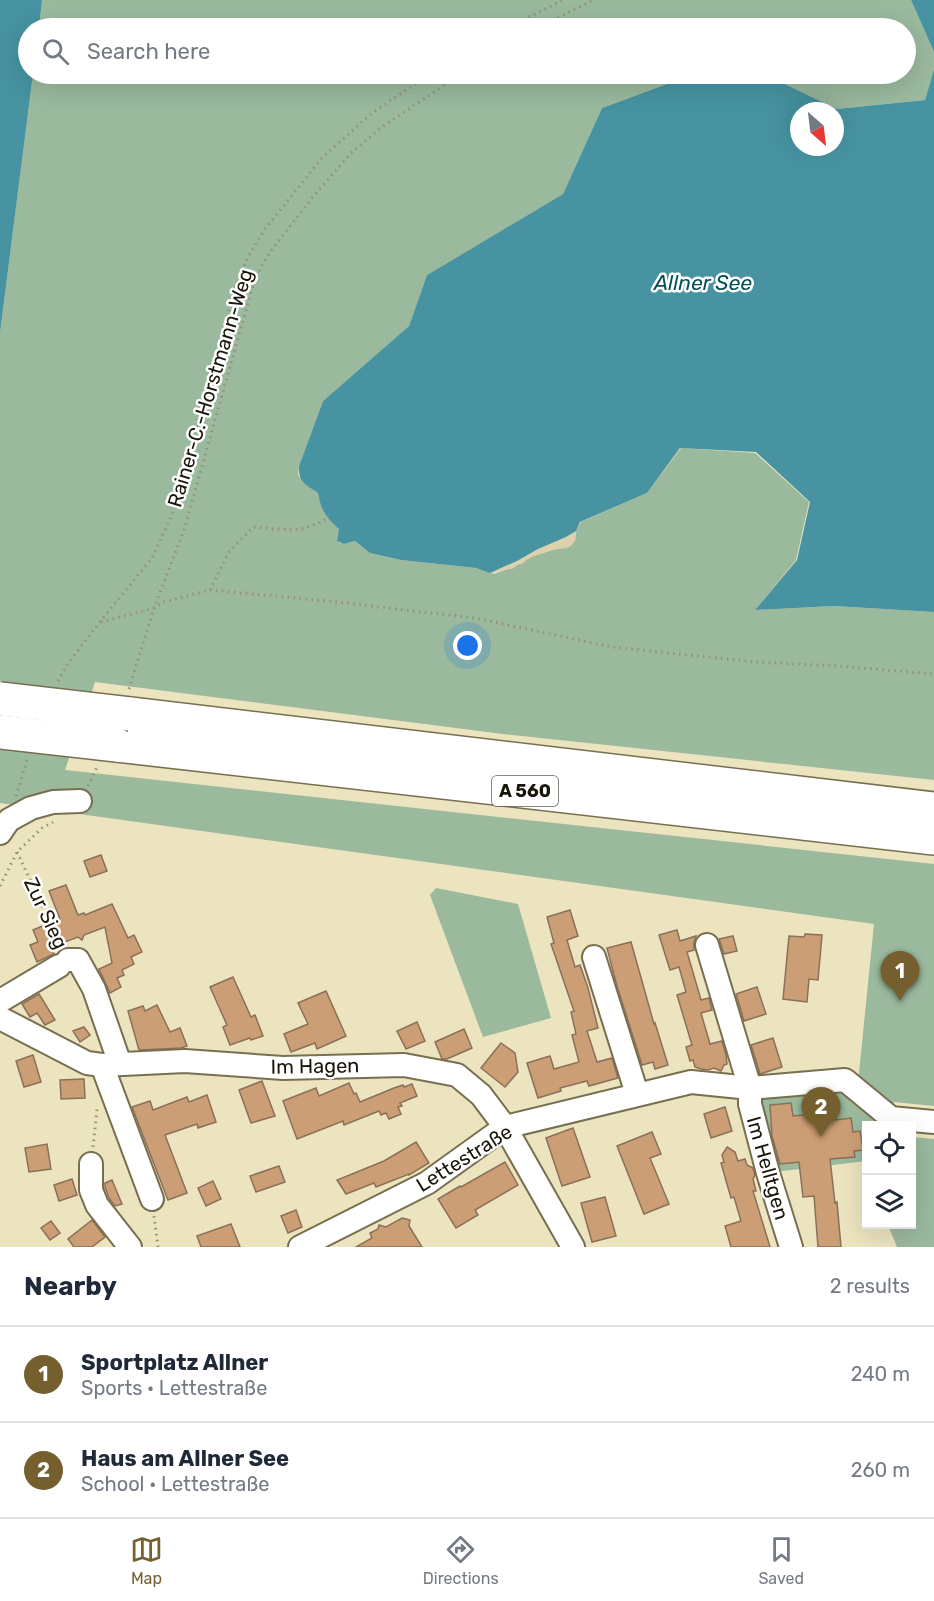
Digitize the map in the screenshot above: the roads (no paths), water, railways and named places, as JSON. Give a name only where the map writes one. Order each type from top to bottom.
[{"type":"highway","name":"A 560","points":[[0,699],[934,809]]},
{"type":"highway","name":"A 560","points":[[0,732],[108,754],[934,838]]},
{"type":"street","points":[[5,827],[31,808],[53,802],[80,801]]},
{"type":"street","points":[[708,945],[750,1088]]},
{"type":"street","points":[[594,957],[637,1094]]},
{"type":"street","name":"Zur Sieg","points":[[0,1001],[63,963],[78,960],[94,989],[111,1064]]},
{"type":"street","name":"Im Hagen","points":[[0,1018],[87,1063],[184,1062],[283,1068],[404,1065],[457,1075],[481,1095],[505,1127],[573,1247]]},
{"type":"street","points":[[111,1064],[152,1199]]},
{"type":"street","name":"Lettestraße","points":[[300,1247],[427,1183],[505,1127],[692,1082],[750,1088],[845,1080],[891,1118],[934,1122]]},
{"type":"street","name":"Im Helltgen","points":[[750,1088],[750,1104],[791,1247]]},
{"type":"street","points":[[92,1164],[91,1190],[97,1205],[130,1247]]},
{"type":"water","points":[[0,0],[42,0],[40,18],[18,18],[18,84],[32,84],[0,333]]},
{"type":"water","points":[[911,0],[934,0],[934,52]]},
{"type":"water","name":"Allner See","points":[[934,69],[934,612],[834,606],[755,610],[797,560],[810,502],[756,452],[680,448],[647,493],[580,522],[576,531],[566,537],[490,573],[476,568],[401,560],[370,553],[355,541],[344,544],[337,541],[339,529],[325,513],[318,493],[310,488],[300,476],[299,466],[323,401],[409,326],[427,275],[563,194],[602,108],[667,84],[785,84],[822,102],[790,102],[790,156],[844,156],[844,108],[925,100]]},
{"type":"place","name":"Sportplatz Allner","points":[[900,1001]]},
{"type":"place","name":"Haus am Allner See","points":[[821,1137]]}]
